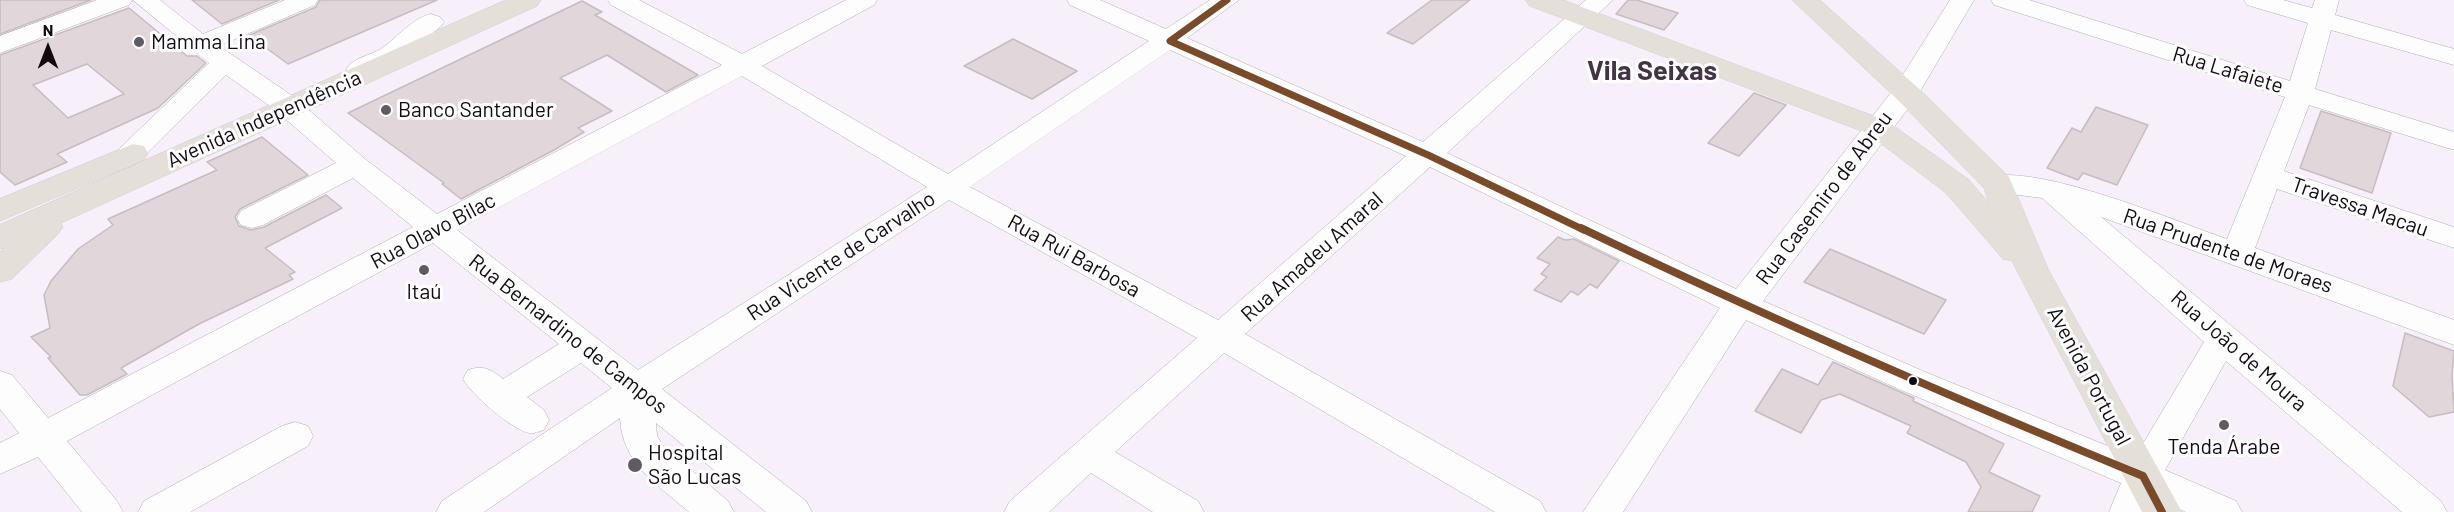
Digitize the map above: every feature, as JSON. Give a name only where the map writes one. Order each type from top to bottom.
[{"type":"main road","points":[[430,22],[479,0]]},
{"type":"main road","name":"Avenida Independência","points":[[7,219],[130,154],[281,101],[528,0]]},
{"type":"main road","points":[[1539,0],[1592,8],[1877,127]]},
{"type":"main road","points":[[1804,0],[1906,92],[1998,184]]},
{"type":"main road","points":[[7,219],[250,111],[281,101]]},
{"type":"main road","name":"Avenida Independência","points":[[0,237],[76,203],[281,101]]},
{"type":"main road","name":"Avenida Portugal","points":[[1877,127],[1957,186],[2032,271]]},
{"type":"main road","points":[[1957,186],[1998,184]]},
{"type":"main road","name":"Avenida Portugal","points":[[1998,184],[2032,271],[2162,512]]},
{"type":"main road","points":[[0,271],[76,203]]},
{"type":"street","points":[[0,45],[120,0]]},
{"type":"street","name":"Rua Bernardino de Campos","points":[[145,0],[200,45],[281,101],[355,165],[793,512]]},
{"type":"street","points":[[200,45],[306,0]]},
{"type":"street","name":"Rua Rui Barbosa","points":[[620,0],[744,66],[948,187],[1223,337],[1527,512]]},
{"type":"street","name":"Rua Olavo Bilac","points":[[0,460],[865,0]]},
{"type":"street","points":[[1079,0],[1428,155],[1740,304],[1913,381],[2143,476],[2223,512]]},
{"type":"street","name":"Rua Vicente de Carvalho","points":[[455,512],[638,388],[1170,41],[1227,0]]},
{"type":"street","name":"Rua Casemiro de Abreu","points":[[1602,512],[1740,304],[1752,293],[1906,92],[1962,0]]},
{"type":"street","name":"Rua Lafaiete","points":[[2003,0],[2454,141]]},
{"type":"street","points":[[2256,0],[2323,9],[2454,57]]},
{"type":"street","name":"Rua Amadeu Amaral","points":[[1023,512],[1592,8]]},
{"type":"street","points":[[2237,253],[2300,93],[2323,9]]},
{"type":"street","points":[[281,101],[389,55],[430,22]]},
{"type":"street","points":[[130,154],[225,62]]},
{"type":"street","points":[[252,218],[355,165]]},
{"type":"street","name":"Travessa Macau","points":[[2267,176],[2454,238]]},
{"type":"street","name":"Rua Prudente de Moraes","points":[[1998,184],[2050,189],[2237,253],[2454,333]]},
{"type":"street","name":"Rua João de Moura","points":[[2050,189],[2222,339],[2428,512]]},
{"type":"street","points":[[0,237],[7,219]]},
{"type":"street","points":[[2128,512],[2143,476],[2222,339]]},
{"type":"street","points":[[531,420],[490,388],[582,346]]},
{"type":"street","points":[[0,384],[104,512]]},
{"type":"street","points":[[638,388],[639,438],[650,456],[715,512]]},
{"type":"street","points":[[158,512],[295,436]]},
{"type":"street","points":[[1090,453],[1122,476],[1185,512]]},
{"type":"building","points":[[0,0],[91,0],[0,34]]},
{"type":"building","points":[[192,0],[279,0],[222,24]]},
{"type":"building","points":[[320,0],[437,0],[288,64],[265,47],[263,49],[245,37],[316,7]]},
{"type":"building","points":[[1432,0],[1470,0],[1413,44],[1387,33]]},
{"type":"building","points":[[1628,0],[1637,0],[1678,13],[1664,30],[1616,14]]},
{"type":"building","points":[[582,1],[602,12],[595,15],[698,75],[666,92],[607,55],[560,78],[612,111],[578,128],[584,132],[554,150],[461,199],[442,184],[444,183],[348,113]]},
{"type":"building","points":[[129,8],[187,56],[197,56],[206,63],[158,108],[57,154],[67,162],[15,185],[0,172],[0,55]],"holes":[[[87,64],[124,94],[68,118],[33,85]]]},
{"type":"building","points":[[1013,39],[1077,71],[1032,99],[964,66]]},
{"type":"building","points":[[1754,93],[1786,105],[1739,156],[1708,143]]},
{"type":"building","points":[[2096,107],[2148,125],[2117,185],[2083,173],[2078,180],[2047,168],[2072,128],[2081,132]]},
{"type":"building","points":[[2321,111],[2391,133],[2372,193],[2300,168]]},
{"type":"building","points":[[262,137],[308,175],[240,209],[235,217],[239,226],[251,230],[264,227],[326,195],[342,208],[265,248],[295,272],[289,275],[293,279],[199,324],[121,368],[127,374],[87,395],[80,395],[48,358],[51,357],[31,337],[50,328],[44,295],[51,281],[78,249],[113,225],[108,219],[217,170],[207,162]]},
{"type":"building","points":[[1558,237],[1565,240],[1574,239],[1619,261],[1597,288],[1590,284],[1578,295],[1571,291],[1561,302],[1534,290],[1547,277],[1541,274],[1550,264],[1537,258]]},
{"type":"building","points":[[1830,249],[1946,300],[1924,334],[1804,282]]},
{"type":"building","points":[[2405,333],[2454,351],[2452,375],[2454,412],[2429,417],[2393,386]]},
{"type":"building","points":[[1833,362],[1914,398],[1913,401],[2004,444],[1989,472],[2040,496],[2032,512],[1968,512],[1981,487],[1966,462],[1907,433],[1911,426],[1840,394],[1821,400],[1801,433],[1755,411],[1782,369],[1818,385]]},
{"type":"transit line","points":[[1227,0],[1170,41],[1428,155],[1740,304],[1913,381],[2143,476],[2162,512]]},
{"type":"place","name":"Mamma Lina","points":[[139,42]]},
{"type":"place","name":"Banco Santander","points":[[386,110]]},
{"type":"place","name":"Itaú","points":[[424,270]]},
{"type":"place","name":"Tenda Árabe","points":[[2224,425]]},
{"type":"place","name":"Hospital São Lucas","points":[[635,465]]},
{"type":"district","name":"Vila Seixas","points":[[1652,71]]}]
